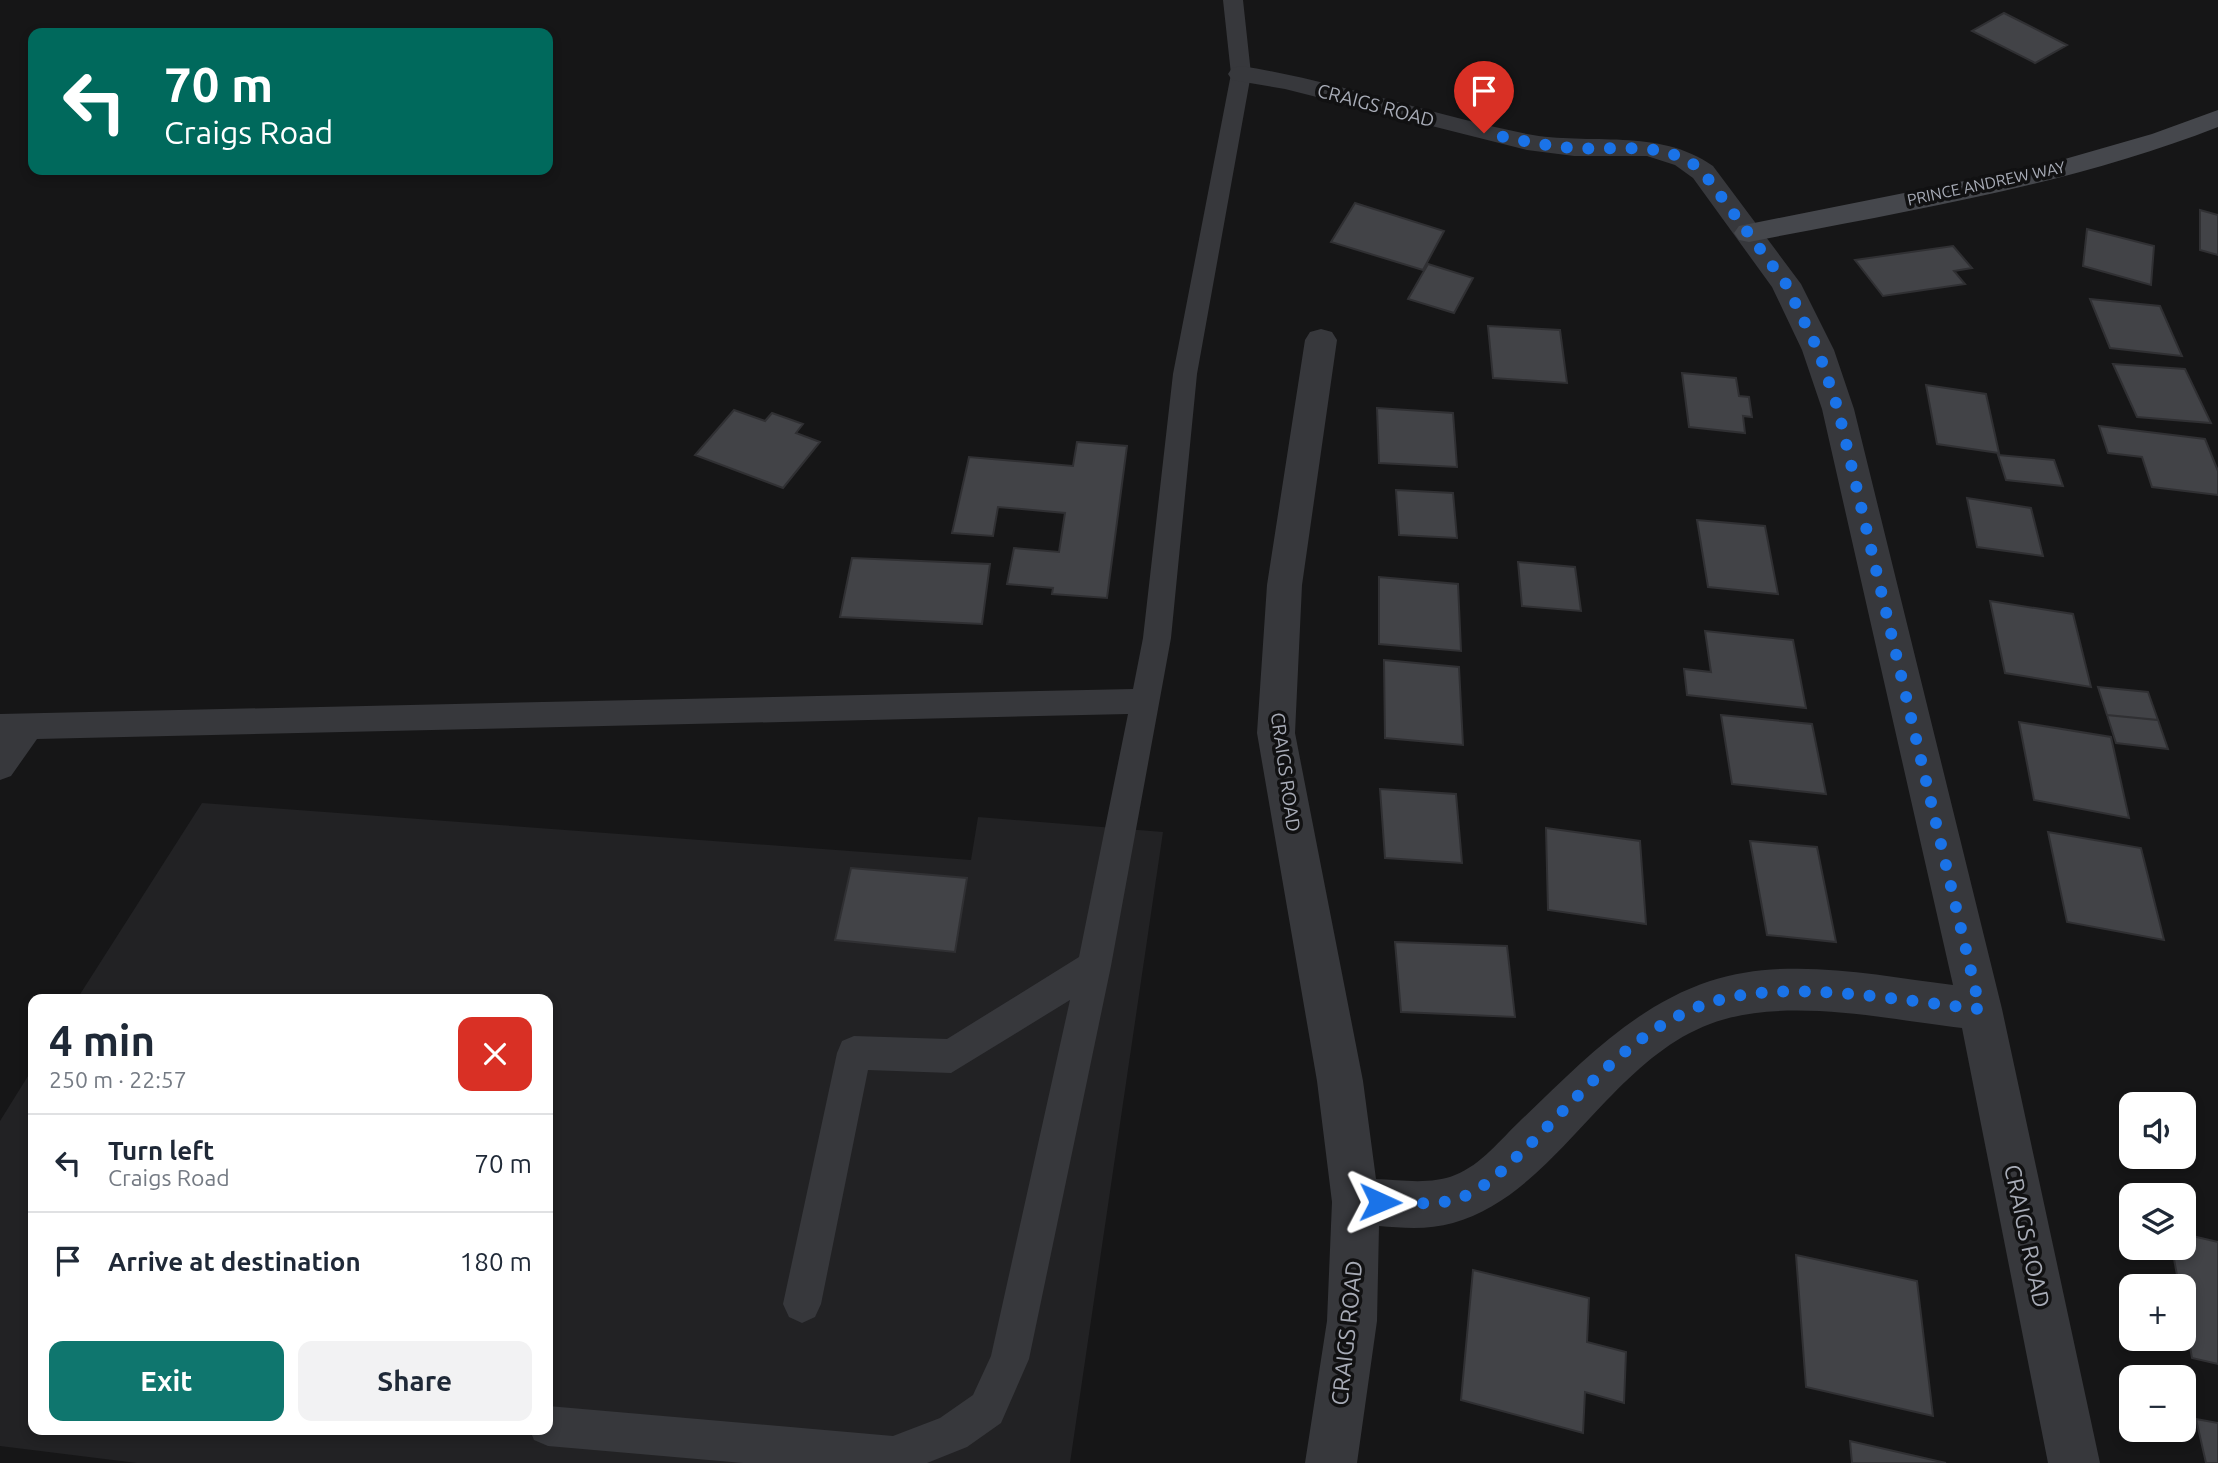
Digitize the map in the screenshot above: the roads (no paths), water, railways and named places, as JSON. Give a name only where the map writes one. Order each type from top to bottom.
[{"type":"street","name":"CRAIGS ROAD","points":[[1241,74],[1286,81],[1527,142],[1574,148],[1648,148],[1678,155],[1703,172],[1749,233],[1801,310],[1838,409],[1980,1009],[2074,1463]]},
{"type":"street","name":"PRINCE ANDREW WAY","points":[[1749,233],[2019,178],[2165,140],[2218,118]]},
{"type":"street","name":"CRAIGS ROAD","points":[[1321,340],[1280,637],[1276,733],[1340,1081],[1356,1202],[1352,1321],[1331,1463]]},
{"type":"street","points":[[1356,1202],[1449,1201],[1482,1187],[1636,1042],[1682,1014],[1710,1002],[1740,995],[1787,991],[1980,1009]]},
{"type":"lane","points":[[553,1426],[893,1457],[953,1433],[987,1409],[1010,1359],[1094,966],[1157,638],[1185,374],[1241,74],[1233,0]]},
{"type":"lane","points":[[0,767],[14,727],[1145,701]]},
{"type":"lane","points":[[802,1304],[854,1053],[951,1056],[1094,966]]}]
